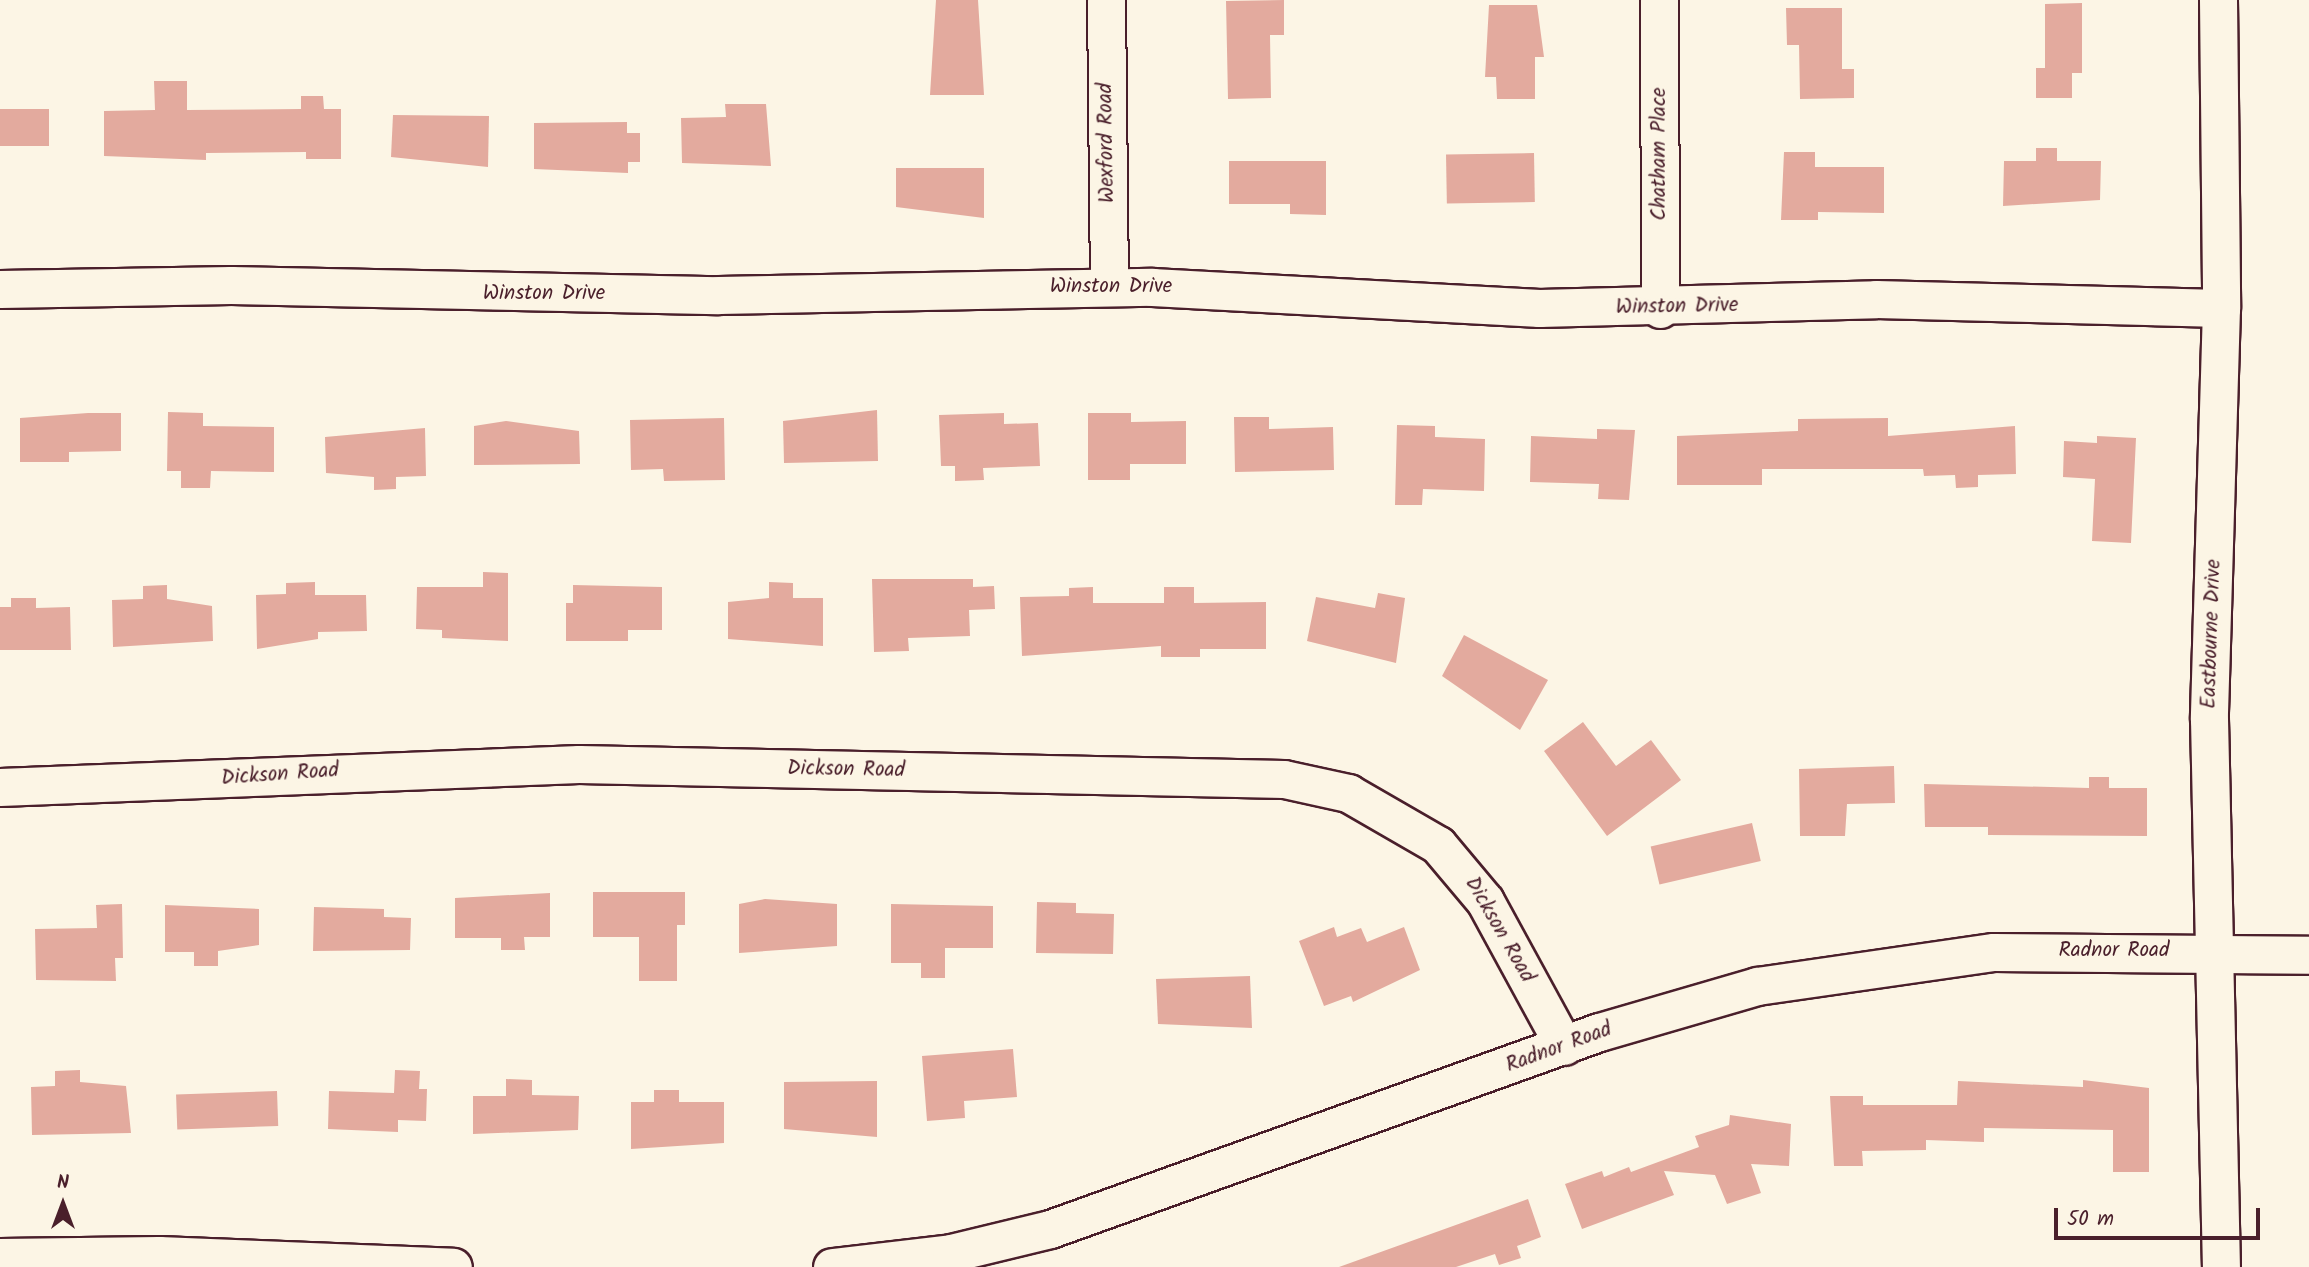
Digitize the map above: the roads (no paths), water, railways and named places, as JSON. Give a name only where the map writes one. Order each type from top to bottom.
[{"type":"street","name":"Wexford Road","points":[[1105,0],[1109,287]]},
{"type":"street","name":"Chatham Place","points":[[1659,0],[1660,309]]},
{"type":"street","name":"Eastbourne Drive","points":[[2218,0],[2221,309],[2209,719],[2221,1267]]},
{"type":"street","name":"Winston Drive","points":[[0,289],[231,285],[718,295],[1109,287],[1660,309],[1876,299],[2221,309]]},
{"type":"street","name":"Dickson Road","points":[[0,787],[579,764],[1284,779],[1348,793],[1438,845],[1485,901],[1564,1046]]},
{"type":"street","name":"Radnor Road","points":[[832,1267],[951,1253],[1050,1229],[1564,1046],[1757,986],[1919,959],[2032,950],[2309,955]]},
{"type":"street","points":[[0,1257],[159,1255],[453,1267]]}]
